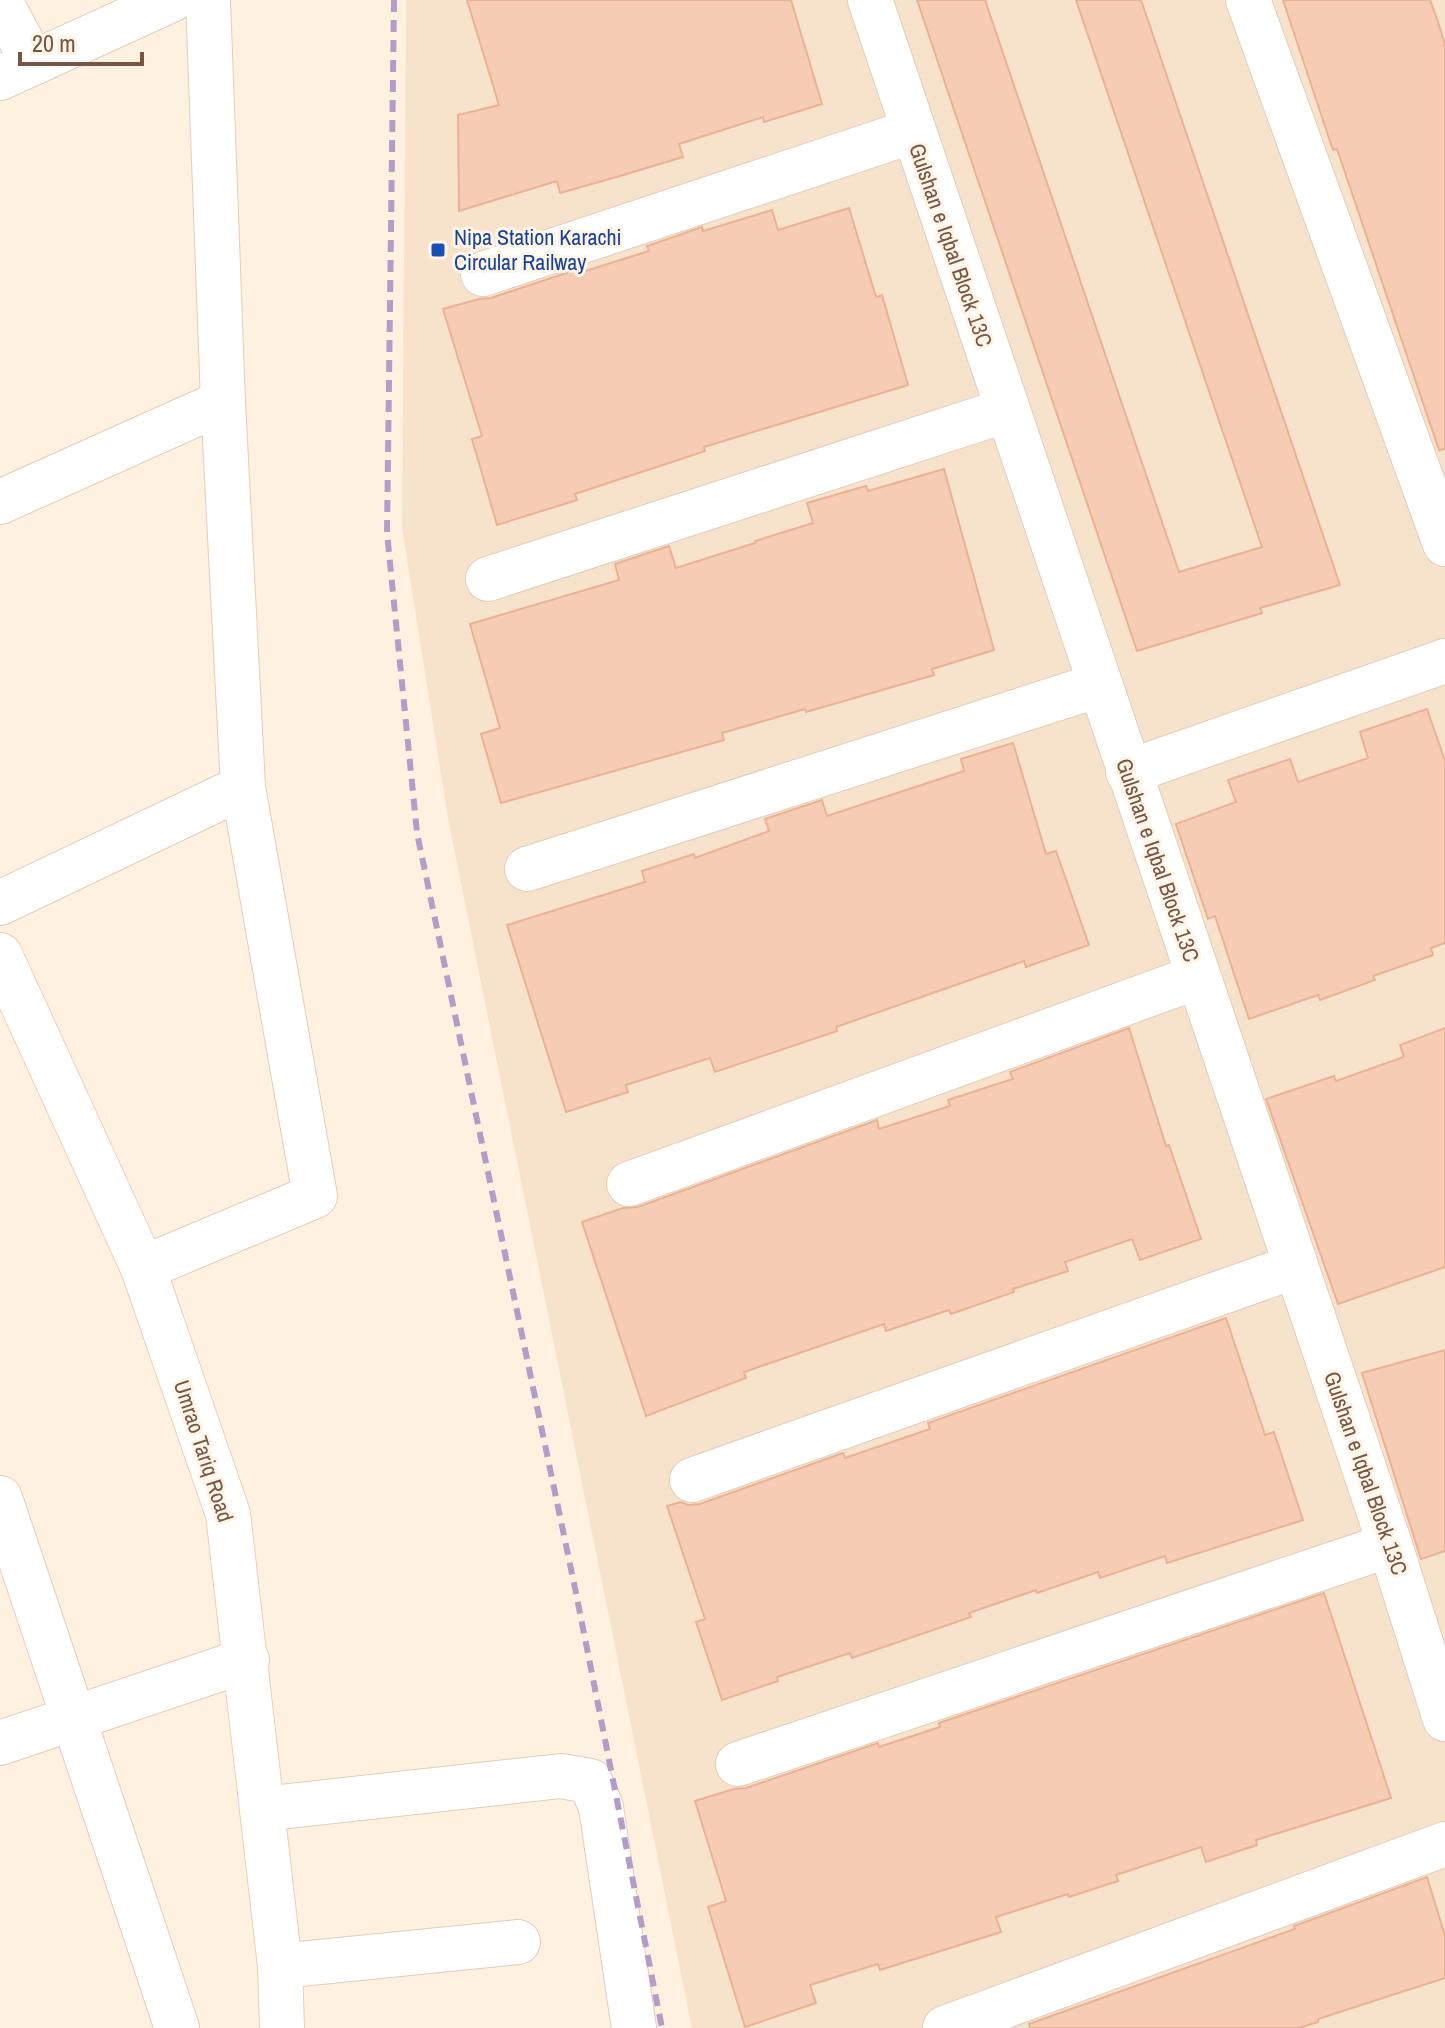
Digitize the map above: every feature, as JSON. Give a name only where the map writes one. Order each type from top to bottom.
[{"type":"street","points":[[0,1],[17,70],[171,0]]},
{"type":"street","points":[[143,1268],[315,1196],[243,787],[223,402],[208,0]]},
{"type":"street","name":"Gulshan e Iqbal Block 13C","points":[[870,0],[1390,1545],[1432,1631],[1445,1719]]},
{"type":"street","points":[[1248,0],[1445,544]]},
{"type":"street","points":[[483,274],[913,131]]},
{"type":"street","points":[[0,502],[223,402]]},
{"type":"street","points":[[488,579],[1007,410]]},
{"type":"street","points":[[1128,772],[1445,661]]},
{"type":"street","points":[[527,869],[1099,685]]},
{"type":"street","points":[[0,903],[243,787]]},
{"type":"street","name":"Umrao Tariq Road","points":[[0,955],[143,1268],[228,1514],[280,1966],[282,2028]]},
{"type":"street","points":[[629,1184],[1197,977]]},
{"type":"street","points":[[692,1480],[1296,1266]]},
{"type":"street","points":[[0,1498],[177,2028]]},
{"type":"street","points":[[738,1764],[1390,1545]]},
{"type":"street","points":[[0,1743],[247,1660]]},
{"type":"street","points":[[262,1809],[561,1776],[590,1781],[601,1807],[634,2028]]},
{"type":"street","points":[[945,2028],[1445,1844]]},
{"type":"street","points":[[280,1966],[518,1942]]},
{"type":"shaded area","points":[[406,0],[1445,0],[1445,2028],[692,2028],[449,824],[402,528]]},
{"type":"building","points":[[467,0],[791,0],[822,104],[764,122],[763,117],[679,144],[683,157],[620,176],[560,193],[557,181],[459,211],[458,115],[499,105]]},
{"type":"building","points":[[917,0],[985,0],[1179,572],[1262,547],[1076,0],[1141,0],[1340,585],[1260,608],[1262,613],[1137,651]]},
{"type":"building","points":[[1283,0],[1430,0],[1438,22],[1445,45],[1445,449],[1439,450]]},
{"type":"building","points":[[849,208],[876,297],[882,295],[908,385],[704,447],[705,451],[575,494],[577,500],[497,525],[472,439],[482,436],[443,309],[491,298],[578,269],[579,273],[649,251],[647,246],[702,227],[703,231],[772,210],[778,230]]},
{"type":"building","points":[[944,469],[994,650],[932,669],[934,675],[722,733],[724,740],[501,803],[481,734],[500,728],[470,624],[619,580],[615,564],[669,546],[676,568],[813,523],[807,503],[866,486],[868,491]]},
{"type":"building","points":[[1427,709],[1445,761],[1445,943],[1431,948],[1433,955],[1373,976],[1375,980],[1320,1000],[1318,995],[1249,1019],[1215,916],[1208,919],[1176,824],[1236,802],[1228,780],[1290,759],[1298,782],[1368,758],[1360,732]]},
{"type":"building","points":[[1013,743],[1046,854],[1056,851],[1089,945],[1026,967],[1024,961],[836,1027],[837,1031],[715,1072],[710,1058],[626,1085],[628,1092],[566,1112],[507,925],[645,882],[642,871],[694,854],[695,858],[769,831],[765,819],[822,800],[827,816],[964,771],[961,759]]},
{"type":"building","points":[[1129,1028],[1166,1146],[1169,1145],[1201,1239],[1140,1260],[1132,1239],[1065,1262],[1068,1271],[1013,1289],[1014,1292],[951,1314],[949,1310],[886,1331],[884,1324],[744,1372],[746,1378],[646,1416],[582,1222],[623,1208],[638,1207],[877,1120],[879,1129],[950,1106],[948,1100],[1013,1079],[1010,1072]]},
{"type":"building","points":[[1445,1028],[1445,1267],[1338,1304],[1266,1099],[1334,1076],[1336,1081],[1404,1057],[1400,1045]]},
{"type":"building","points":[[1226,1318],[1265,1435],[1274,1432],[1303,1520],[1167,1563],[1165,1556],[1100,1578],[1098,1572],[1037,1593],[1036,1590],[969,1613],[971,1617],[852,1658],[850,1653],[777,1677],[778,1681],[722,1700],[696,1622],[705,1619],[667,1506],[681,1502],[700,1504],[843,1453],[845,1458],[930,1429],[928,1423]]},
{"type":"building","points":[[1445,1350],[1445,1551],[1421,1559],[1362,1373]]},
{"type":"building","points":[[1324,1593],[1391,1798],[1256,1840],[1257,1845],[1206,1862],[1201,1847],[1116,1875],[1118,1881],[996,1917],[1001,1932],[880,1970],[878,1964],[810,1985],[816,2003],[745,2027],[708,1907],[726,1901],[695,1801],[746,1788],[878,1743],[879,1747],[940,1727],[939,1723]]},
{"type":"building","points":[[1427,1877],[1445,1936],[1445,1978],[1299,2028],[1030,2028],[1029,2024],[1295,1929],[1294,1926]]},
{"type":"railway","points":[[394,0],[387,533],[417,833],[576,1593],[662,2028]]},
{"type":"place","name":"Nipa Station Karachi Circular Railway","points":[[438,250]]}]
